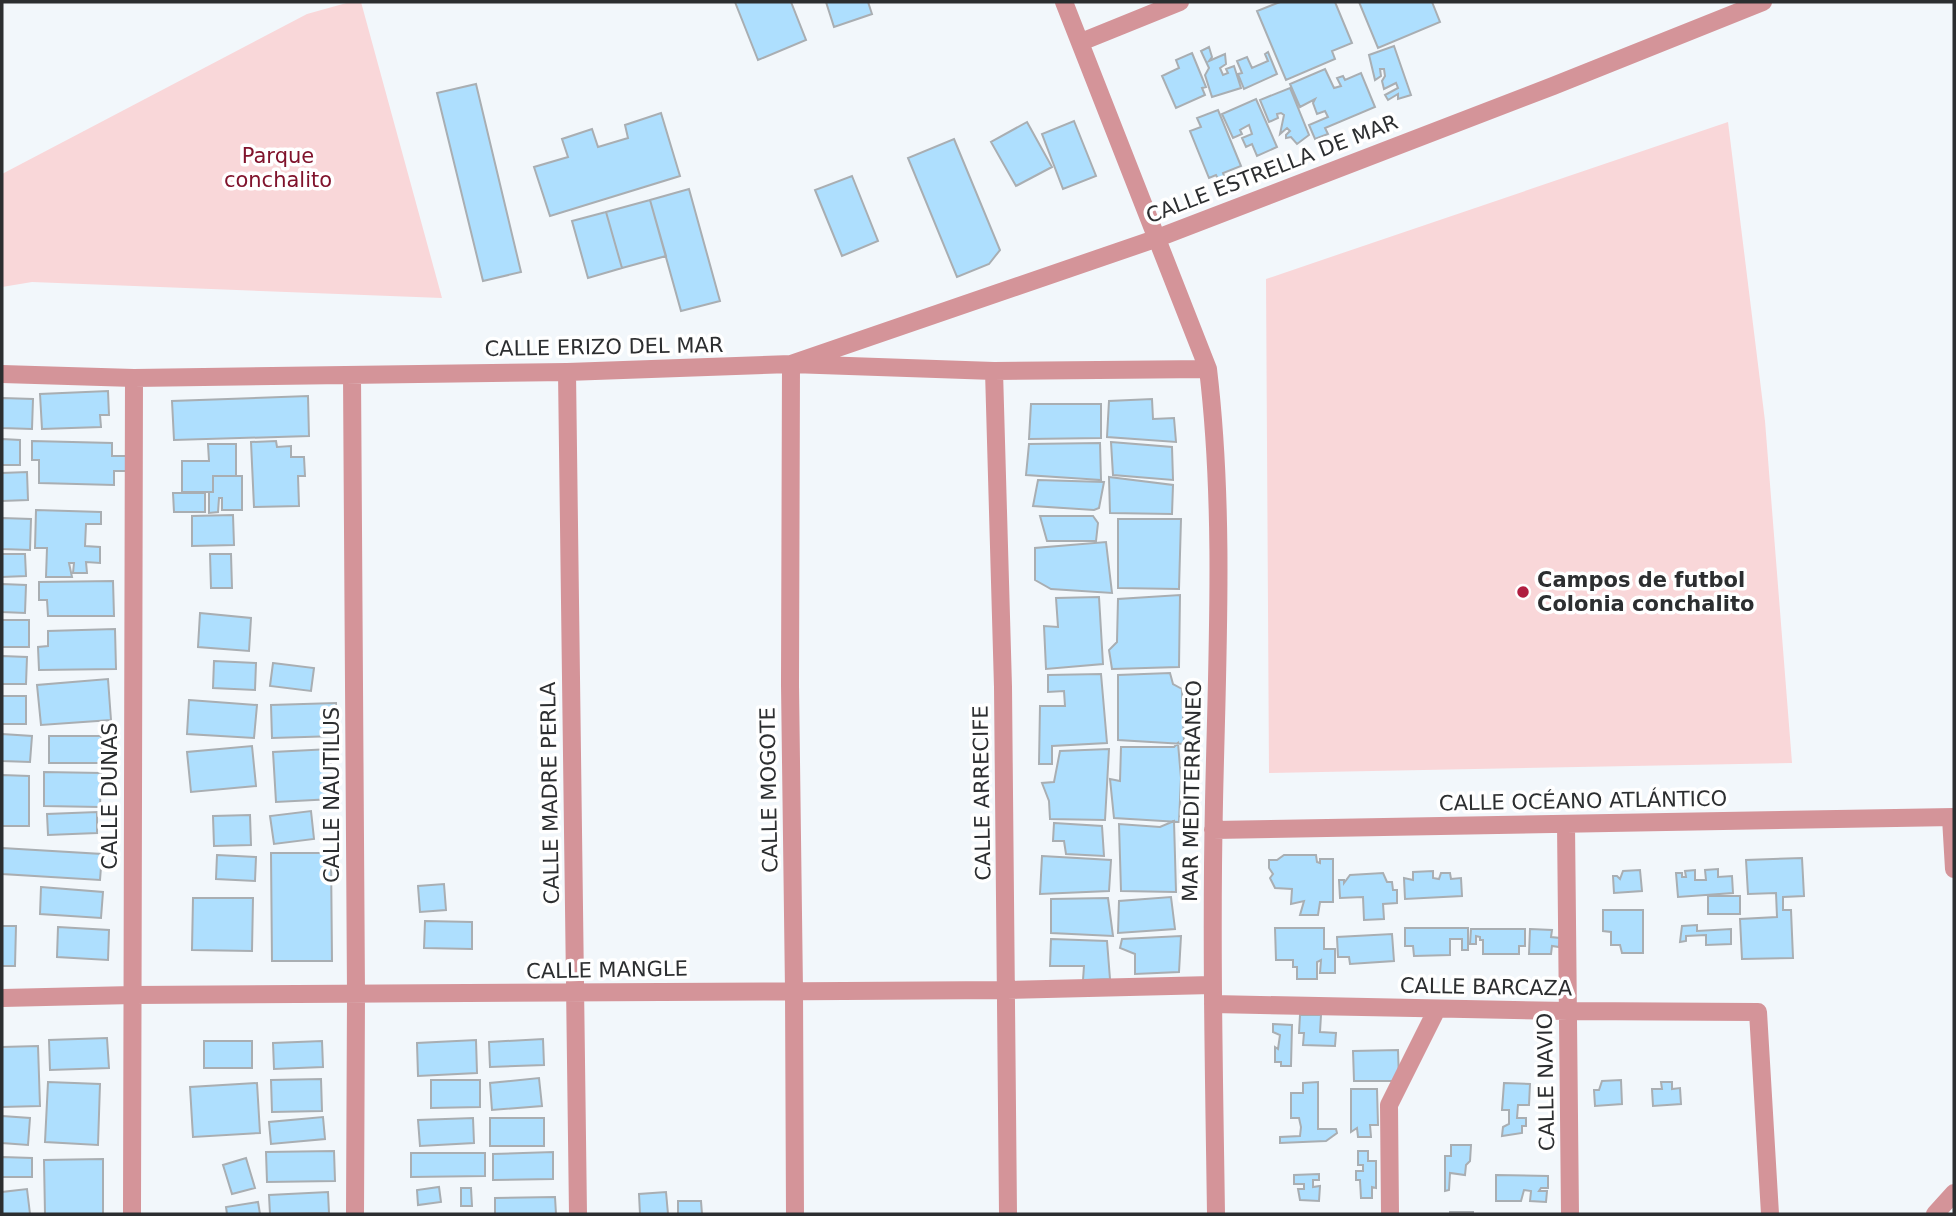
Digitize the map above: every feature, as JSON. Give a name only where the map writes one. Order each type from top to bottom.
[{"type":"street","name":"MAR MEDITERRANEO","points":[[1064,2],[1208,369],[1215,429],[1217,487],[1212,985],[1216,1214]]},
{"type":"street","points":[[1081,43],[1180,2]]},
{"type":"street","name":"CALLE ESTRELLA DE MAR","points":[[791,364],[1155,239],[1763,2]]},
{"type":"street","name":"CALLE ERIZO DEL MAR","points":[[2,374],[134,378],[567,372],[791,364],[994,371],[1208,369]]},
{"type":"street","name":"CALLE MOGOTE","points":[[791,364],[790,685],[795,1214]]},
{"type":"street","name":"CALLE ARRECIFE","points":[[994,371],[1003,687],[1008,1214]]},
{"type":"street","name":"CALLE MADRE PERLA","points":[[567,372],[578,1214]]},
{"type":"street","name":"CALLE NAUTILUS","points":[[352,374],[355,1214]]},
{"type":"street","name":"CALLE DUNAS","points":[[132,1214],[134,378]]},
{"type":"street","points":[[1952,818],[1954,869]]},
{"type":"street","name":"CALLE OCÉANO ATLÁNTICO","points":[[1213,830],[1952,818]]},
{"type":"street","name":"CALLE NAVIO","points":[[1566,824],[1570,1214]]},
{"type":"street","name":"CALLE MANGLE","points":[[2,998],[1007,990],[1212,985]]},
{"type":"street","name":"CALLE BARCAZA","points":[[1213,1004],[1568,1012],[1758,1012],[1770,1214]]},
{"type":"street","points":[[1390,1214],[1389,1105],[1437,1009]]},
{"type":"street","points":[[1936,1214],[1954,1193]]},
{"type":"green space","name":"Parque conchalito","points":[[350,2],[361,2],[442,298],[32,282],[2,287],[2,174],[307,14]]},
{"type":"green space","name":"Campos de futbol Colonia conchalito","points":[[1728,122],[1765,421],[1792,763],[1269,773],[1266,279]]},
{"type":"building","points":[[735,2],[791,2],[806,40],[758,60]]},
{"type":"building","points":[[826,2],[868,2],[872,14],[834,27]]},
{"type":"building","points":[[1280,2],[1335,2],[1352,43],[1332,51],[1335,59],[1286,80],[1257,11]]},
{"type":"building","points":[[1359,2],[1432,2],[1440,22],[1378,48]]},
{"type":"building","points":[[1394,46],[1411,95],[1398,99],[1398,94],[1388,100],[1385,95],[1398,88],[1396,83],[1384,89],[1384,69],[1380,69],[1381,76],[1375,80],[1369,55]]},
{"type":"building","points":[[1209,47],[1212,57],[1209,61],[1225,54],[1226,64],[1220,68],[1223,75],[1228,73],[1226,69],[1234,66],[1241,88],[1212,97],[1205,75],[1209,68],[1201,51]]},
{"type":"building","points":[[1268,52],[1277,74],[1244,89],[1238,74],[1242,73],[1237,61],[1247,57],[1252,68],[1268,61],[1265,54]]},
{"type":"building","points":[[1192,53],[1206,87],[1202,88],[1205,95],[1176,108],[1162,76],[1179,68],[1176,60]]},
{"type":"building","points":[[1325,69],[1334,88],[1341,86],[1337,78],[1343,76],[1345,80],[1361,73],[1375,107],[1325,128],[1328,134],[1315,139],[1309,125],[1328,117],[1325,111],[1317,114],[1313,103],[1315,99],[1300,107],[1290,84]]},
{"type":"building","points":[[476,84],[521,272],[483,281],[437,93]]},
{"type":"building","points":[[1290,88],[1309,135],[1297,144],[1291,137],[1286,138],[1290,131],[1287,128],[1280,134],[1284,115],[1277,114],[1278,118],[1269,122],[1260,100]]},
{"type":"building","points":[[1256,99],[1277,147],[1257,156],[1252,144],[1246,147],[1242,138],[1252,134],[1249,125],[1240,130],[1242,134],[1233,138],[1222,114]]},
{"type":"building","points":[[1218,110],[1241,166],[1223,173],[1226,181],[1220,183],[1216,175],[1209,178],[1190,131],[1201,127],[1197,118]]},
{"type":"building","points":[[661,113],[680,176],[550,216],[534,167],[568,157],[562,139],[592,129],[598,147],[628,138],[625,125]]},
{"type":"building","points":[[1074,121],[1096,176],[1063,189],[1042,134]]},
{"type":"building","points":[[1027,122],[1052,167],[1016,186],[991,142]]},
{"type":"building","points":[[954,139],[1000,250],[989,264],[957,277],[908,158]]},
{"type":"building","points":[[852,176],[878,241],[842,256],[815,190]]},
{"type":"building","points":[[689,189],[720,301],[681,311],[650,200]]},
{"type":"building","points":[[650,200],[666,256],[622,268],[606,212]]},
{"type":"building","points":[[606,212],[622,268],[588,278],[572,221]]},
{"type":"building","points":[[108,391],[109,415],[100,415],[101,427],[42,429],[40,394]]},
{"type":"building","points":[[308,396],[309,436],[174,440],[172,401]]},
{"type":"building","points":[[2,398],[33,399],[32,429],[2,428]]},
{"type":"building","points":[[1152,399],[1153,419],[1174,418],[1176,442],[1107,437],[1109,401]]},
{"type":"building","points":[[1031,404],[1101,404],[1101,438],[1029,439]]},
{"type":"building","points":[[2,439],[20,440],[20,465],[2,465]]},
{"type":"building","points":[[32,441],[112,443],[112,456],[128,456],[128,471],[114,471],[114,485],[39,483],[39,460],[32,460]]},
{"type":"building","points":[[276,441],[277,447],[291,446],[291,457],[304,457],[305,476],[298,476],[299,506],[254,507],[251,442]]},
{"type":"building","points":[[1111,442],[1172,447],[1173,480],[1113,475]]},
{"type":"building","points":[[1100,443],[1101,480],[1026,475],[1029,444]]},
{"type":"building","points":[[208,444],[236,444],[236,476],[213,476],[213,492],[182,492],[182,461],[209,461]]},
{"type":"building","points":[[27,472],[28,500],[2,501],[2,473]]},
{"type":"building","points":[[213,476],[242,476],[242,510],[222,510],[222,498],[219,498],[218,512],[209,513],[209,492],[213,492]]},
{"type":"building","points":[[1109,477],[1173,485],[1172,514],[1110,513]]},
{"type":"building","points":[[1038,480],[1104,482],[1099,508],[1094,510],[1033,506]]},
{"type":"building","points":[[173,493],[205,493],[205,512],[174,512]]},
{"type":"building","points":[[36,510],[101,512],[101,524],[86,524],[85,546],[100,547],[100,563],[86,562],[87,573],[73,573],[74,563],[69,563],[72,577],[46,577],[47,548],[35,548]]},
{"type":"building","points":[[233,515],[234,545],[192,546],[192,516]]},
{"type":"building","points":[[1040,516],[1093,516],[1098,523],[1096,541],[1047,541]]},
{"type":"building","points":[[2,518],[31,519],[30,550],[2,549]]},
{"type":"building","points":[[1118,519],[1181,519],[1179,589],[1118,588]]},
{"type":"building","points":[[1106,542],[1112,593],[1051,589],[1035,580],[1035,548]]},
{"type":"building","points":[[2,554],[25,554],[26,576],[2,577]]},
{"type":"building","points":[[210,554],[231,554],[232,588],[211,588]]},
{"type":"building","points":[[113,581],[114,616],[48,616],[47,600],[39,600],[39,582]]},
{"type":"building","points":[[2,584],[26,585],[25,613],[2,612]]},
{"type":"building","points":[[1180,595],[1179,667],[1112,669],[1109,650],[1117,642],[1118,599]]},
{"type":"building","points":[[1099,597],[1103,664],[1046,669],[1044,626],[1058,627],[1056,598]]},
{"type":"building","points":[[200,613],[251,618],[249,651],[198,647]]},
{"type":"building","points":[[2,620],[29,620],[29,647],[2,647]]},
{"type":"building","points":[[115,629],[116,669],[39,670],[38,647],[48,646],[48,631]]},
{"type":"building","points":[[2,656],[27,657],[26,684],[2,684]]},
{"type":"building","points":[[214,661],[256,663],[255,690],[213,688]]},
{"type":"building","points":[[273,663],[314,668],[311,691],[270,686]]},
{"type":"building","points":[[1170,673],[1173,684],[1182,689],[1184,744],[1118,740],[1118,675]]},
{"type":"building","points":[[1101,674],[1107,743],[1052,746],[1052,764],[1039,764],[1040,706],[1065,706],[1064,691],[1048,692],[1048,675]]},
{"type":"building","points":[[108,679],[111,720],[41,725],[37,685]]},
{"type":"building","points":[[2,696],[26,696],[26,724],[2,724]]},
{"type":"building","points":[[189,700],[257,705],[254,738],[187,734]]},
{"type":"building","points":[[336,703],[337,736],[272,738],[271,705]]},
{"type":"building","points":[[2,734],[32,736],[30,762],[2,761]]},
{"type":"building","points":[[49,736],[101,736],[101,763],[49,763]]},
{"type":"building","points":[[1178,743],[1181,778],[1179,822],[1114,818],[1110,779],[1120,781],[1121,747],[1174,747]]},
{"type":"building","points":[[252,746],[256,786],[191,792],[187,752]]},
{"type":"building","points":[[330,749],[333,799],[276,802],[273,752]]},
{"type":"building","points":[[1109,749],[1105,820],[1050,819],[1049,801],[1042,783],[1054,782],[1060,751]]},
{"type":"building","points":[[44,772],[101,773],[100,807],[44,806]]},
{"type":"building","points":[[2,775],[29,776],[29,826],[2,826]]},
{"type":"building","points":[[311,811],[314,839],[274,844],[270,816]]},
{"type":"building","points":[[97,812],[97,833],[48,835],[47,814]]},
{"type":"building","points":[[250,815],[251,845],[214,846],[213,816]]},
{"type":"building","points":[[1174,821],[1176,892],[1121,891],[1119,824],[1160,827]]},
{"type":"building","points":[[1054,823],[1102,826],[1104,856],[1066,854],[1064,841],[1053,841]]},
{"type":"building","points":[[2,848],[102,854],[100,880],[2,874]]},
{"type":"building","points":[[271,853],[331,853],[332,961],[272,961]]},
{"type":"building","points":[[217,855],[256,857],[255,881],[216,879]]},
{"type":"building","points":[[1284,855],[1316,855],[1317,862],[1320,863],[1320,859],[1333,859],[1333,902],[1320,902],[1318,915],[1300,915],[1304,901],[1291,904],[1292,889],[1275,888],[1270,878],[1273,874],[1269,868],[1269,860],[1277,860]]},
{"type":"building","points":[[1042,856],[1111,860],[1109,891],[1040,894]]},
{"type":"building","points":[[1802,858],[1804,896],[1783,897],[1783,910],[1791,910],[1793,958],[1742,959],[1740,919],[1777,917],[1776,893],[1748,894],[1746,860]]},
{"type":"building","points":[[1718,869],[1718,877],[1732,876],[1733,893],[1678,897],[1676,873],[1682,873],[1682,877],[1686,877],[1685,871],[1695,870],[1695,880],[1706,880],[1705,870]]},
{"type":"building","points":[[1640,870],[1642,891],[1614,893],[1613,876],[1620,879],[1623,871]]},
{"type":"building","points":[[1433,871],[1433,878],[1439,879],[1441,873],[1450,873],[1451,879],[1461,878],[1462,896],[1405,899],[1404,878],[1413,880],[1413,872]]},
{"type":"building","points":[[1383,873],[1387,882],[1392,882],[1393,890],[1397,890],[1397,903],[1383,904],[1384,919],[1364,920],[1363,897],[1340,898],[1339,880],[1344,880],[1344,883],[1350,875]]},
{"type":"building","points":[[444,884],[446,910],[420,912],[418,886]]},
{"type":"building","points":[[41,887],[103,892],[101,918],[40,914]]},
{"type":"building","points":[[1708,896],[1740,896],[1740,914],[1708,914]]},
{"type":"building","points":[[1171,897],[1175,929],[1118,933],[1119,901]]},
{"type":"building","points":[[193,898],[253,898],[252,951],[192,950]]},
{"type":"building","points":[[1108,898],[1113,936],[1051,933],[1051,899]]},
{"type":"building","points":[[1603,910],[1643,910],[1643,953],[1622,953],[1620,945],[1611,945],[1611,932],[1603,931]]},
{"type":"building","points":[[425,921],[472,922],[472,949],[424,948]]},
{"type":"building","points":[[1697,925],[1697,931],[1731,929],[1731,944],[1706,945],[1706,935],[1686,936],[1686,941],[1680,942],[1682,926]]},
{"type":"building","points":[[2,926],[16,926],[15,966],[2,966]]},
{"type":"building","points":[[58,927],[109,930],[108,960],[57,957]]},
{"type":"building","points":[[1275,928],[1324,928],[1324,949],[1335,949],[1335,973],[1320,973],[1321,960],[1317,962],[1317,979],[1297,979],[1297,967],[1293,967],[1293,960],[1276,960]]},
{"type":"building","points":[[1405,928],[1468,928],[1468,950],[1462,950],[1462,939],[1450,939],[1450,955],[1414,956],[1413,946],[1405,946]]},
{"type":"building","points":[[1471,929],[1525,929],[1525,946],[1519,946],[1519,954],[1483,954],[1483,940],[1480,940],[1480,937],[1476,936],[1476,944],[1470,944]]},
{"type":"building","points":[[1530,929],[1552,930],[1551,937],[1560,938],[1559,947],[1552,946],[1551,954],[1529,954]]},
{"type":"building","points":[[1392,934],[1394,961],[1350,964],[1349,957],[1338,957],[1337,937]]},
{"type":"building","points":[[1181,936],[1179,972],[1135,974],[1135,954],[1120,948],[1122,939]]},
{"type":"building","points":[[1051,939],[1107,941],[1110,979],[1083,980],[1084,966],[1050,966]]},
{"type":"building","points":[[1300,1015],[1321,1015],[1320,1032],[1336,1033],[1335,1046],[1303,1045],[1304,1033],[1299,1033]]},
{"type":"building","points":[[1273,1024],[1292,1025],[1291,1066],[1281,1066],[1281,1062],[1275,1062],[1275,1047],[1278,1049],[1280,1035],[1273,1032]]},
{"type":"building","points":[[107,1038],[109,1068],[50,1070],[49,1040]]},
{"type":"building","points":[[543,1039],[544,1065],[490,1067],[489,1042]]},
{"type":"building","points":[[476,1040],[477,1073],[418,1076],[417,1043]]},
{"type":"building","points":[[204,1041],[252,1041],[252,1068],[204,1068]]},
{"type":"building","points":[[322,1041],[323,1067],[274,1069],[273,1043]]},
{"type":"building","points":[[38,1046],[40,1106],[2,1107],[2,1047]]},
{"type":"building","points":[[1398,1050],[1399,1081],[1354,1081],[1353,1051]]},
{"type":"building","points":[[539,1078],[542,1106],[492,1110],[490,1083]]},
{"type":"building","points":[[321,1079],[322,1111],[272,1112],[271,1080]]},
{"type":"building","points":[[431,1080],[480,1080],[480,1107],[431,1108]]},
{"type":"building","points":[[1621,1080],[1622,1104],[1595,1106],[1594,1090],[1599,1090],[1602,1081]]},
{"type":"building","points":[[48,1082],[100,1084],[98,1145],[45,1142]]},
{"type":"building","points":[[1318,1082],[1318,1129],[1336,1129],[1337,1133],[1326,1141],[1280,1143],[1280,1137],[1300,1136],[1299,1118],[1291,1118],[1291,1093],[1303,1093],[1303,1083]]},
{"type":"building","points":[[1661,1082],[1672,1082],[1672,1089],[1680,1088],[1681,1104],[1653,1106],[1652,1089],[1662,1089]]},
{"type":"building","points":[[257,1083],[260,1133],[193,1137],[190,1087]]},
{"type":"building","points":[[1504,1083],[1530,1084],[1529,1105],[1518,1105],[1517,1118],[1526,1118],[1522,1133],[1502,1136],[1503,1127],[1509,1124],[1509,1110],[1502,1110]]},
{"type":"building","points":[[1351,1089],[1377,1089],[1378,1125],[1370,1125],[1371,1137],[1358,1137],[1357,1128],[1351,1132]]},
{"type":"building","points":[[2,1116],[30,1118],[28,1145],[2,1143]]},
{"type":"building","points":[[323,1117],[325,1139],[271,1144],[269,1122]]},
{"type":"building","points":[[473,1118],[474,1143],[420,1146],[418,1120]]},
{"type":"building","points":[[490,1118],[544,1118],[544,1146],[490,1146]]},
{"type":"building","points":[[1451,1145],[1471,1145],[1470,1161],[1466,1165],[1465,1175],[1450,1173],[1449,1190],[1445,1191],[1445,1156],[1451,1156]]},
{"type":"building","points":[[334,1151],[335,1181],[267,1182],[266,1152]]},
{"type":"building","points":[[1358,1151],[1368,1151],[1368,1161],[1376,1161],[1376,1188],[1372,1187],[1372,1198],[1361,1198],[1360,1180],[1356,1180],[1356,1171],[1363,1171],[1363,1165],[1358,1165]]},
{"type":"building","points":[[553,1152],[553,1179],[493,1180],[493,1154]]},
{"type":"building","points":[[411,1153],[485,1153],[485,1176],[411,1177]]},
{"type":"building","points":[[2,1157],[32,1158],[32,1177],[2,1177]]},
{"type":"building","points":[[246,1158],[255,1188],[232,1194],[223,1165]]},
{"type":"building","points":[[103,1159],[103,1214],[45,1214],[44,1160]]},
{"type":"building","points":[[1319,1174],[1319,1180],[1313,1180],[1313,1187],[1320,1186],[1319,1201],[1300,1200],[1298,1189],[1304,1189],[1304,1184],[1294,1184],[1294,1175]]},
{"type":"building","points":[[1496,1175],[1548,1176],[1548,1188],[1541,1188],[1539,1191],[1547,1191],[1546,1202],[1530,1201],[1531,1191],[1524,1190],[1521,1201],[1496,1201]]},
{"type":"building","points":[[439,1187],[441,1202],[418,1205],[417,1190]]},
{"type":"building","points":[[461,1188],[471,1188],[472,1206],[461,1206]]},
{"type":"building","points":[[27,1189],[30,1214],[2,1214],[2,1192]]},
{"type":"building","points":[[328,1192],[329,1213],[270,1214],[269,1195]]},
{"type":"building","points":[[666,1192],[668,1214],[640,1214],[639,1194]]},
{"type":"building","points":[[555,1197],[556,1214],[495,1214],[495,1198]]},
{"type":"building","points":[[678,1201],[701,1201],[702,1214],[678,1214]]},
{"type":"building","points":[[258,1202],[260,1214],[227,1214],[226,1207]]},
{"type":"building","points":[[1473,1212],[1473,1214],[1450,1214]]},
{"type":"place","name":"Campos de futbol Colonia conchalito","points":[[1523,592]]}]
